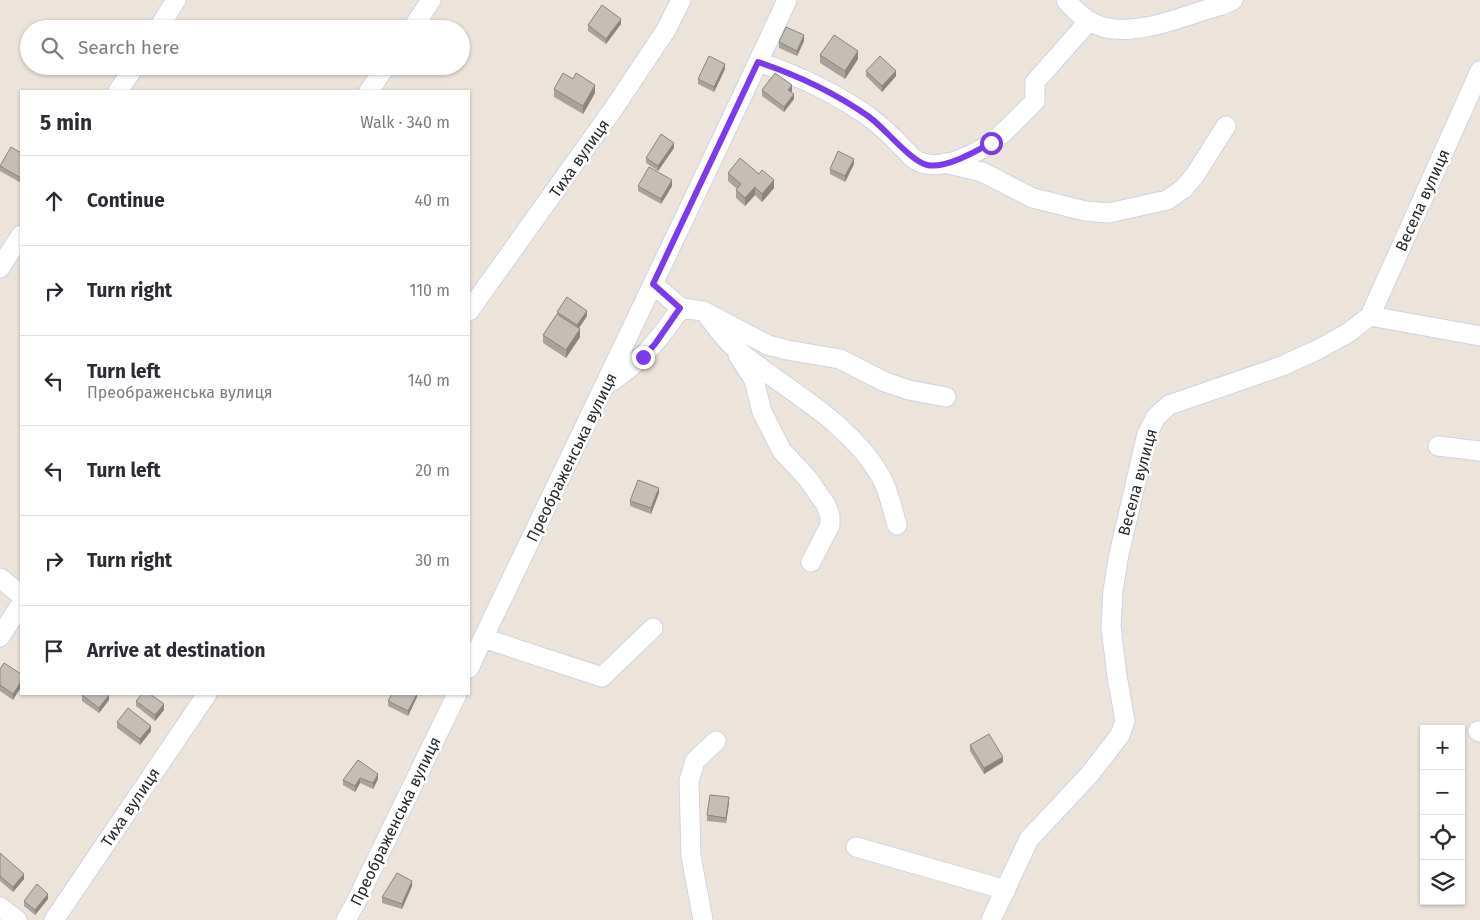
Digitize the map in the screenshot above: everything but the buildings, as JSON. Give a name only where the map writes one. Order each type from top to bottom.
[{"type":"street","points":[[164,20],[176,0]]},
{"type":"street","points":[[418,20],[431,0]]},
{"type":"street","name":"Тиха вулиця","points":[[470,310],[614,108],[666,30],[681,0]]},
{"type":"street","name":"Преображенська вулиця","points":[[470,666],[606,385],[787,0]]},
{"type":"street","points":[[1066,0],[1089,21],[1103,27],[1124,30],[1151,26],[1233,0]]},
{"type":"street","points":[[758,62],[785,71],[832,94],[869,117],[913,158],[927,165],[945,163],[968,156],[991,143],[1036,101],[1035,82],[1089,21]]},
{"type":"street","name":"Весела вулиця","points":[[991,920],[1029,839],[1090,774],[1120,736],[1125,721],[1116,676],[1111,627],[1113,591],[1119,554],[1147,434],[1156,417],[1168,405],[1251,377],[1317,350],[1348,333],[1370,316],[1480,72]]},
{"type":"street","points":[[119,90],[129,75]]},
{"type":"street","points":[[370,90],[380,75]]},
{"type":"street","points":[[945,163],[982,172],[1033,198],[1085,211],[1108,213],[1166,200],[1184,189],[1226,126]]},
{"type":"street","points":[[0,268],[20,238]]},
{"type":"street","points":[[653,284],[680,308],[703,311],[768,345],[840,359],[885,382],[908,390],[946,396]]},
{"type":"street","points":[[606,385],[643,357],[655,344],[680,308]]},
{"type":"street","points":[[703,311],[748,368],[754,380],[762,412],[782,451],[808,479],[826,505],[830,516],[830,525],[811,562]]},
{"type":"street","points":[[1370,316],[1480,336]]},
{"type":"street","points":[[730,344],[818,411],[853,441],[869,459],[880,476],[888,492],[897,525]]},
{"type":"street","points":[[1438,446],[1480,451]]},
{"type":"street","points":[[0,578],[20,594]]},
{"type":"street","points":[[0,637],[20,606]]},
{"type":"street","points":[[483,638],[602,677],[653,628]]},
{"type":"street","name":"Тиха вулиця","points":[[54,920],[206,695]]},
{"type":"street","name":"Преображенська вулиця","points":[[346,920],[457,695]]},
{"type":"street","points":[[703,920],[691,856],[689,781],[695,761],[716,741]]},
{"type":"street","points":[[856,847],[1006,890]]},
{"type":"street","points":[[0,907],[17,920]]},
{"type":"route","points":[[643,357],[655,344],[680,308],[653,284],[758,62],[785,71],[832,94],[869,117],[913,158],[927,165],[945,163],[968,156],[991,143]]}]
